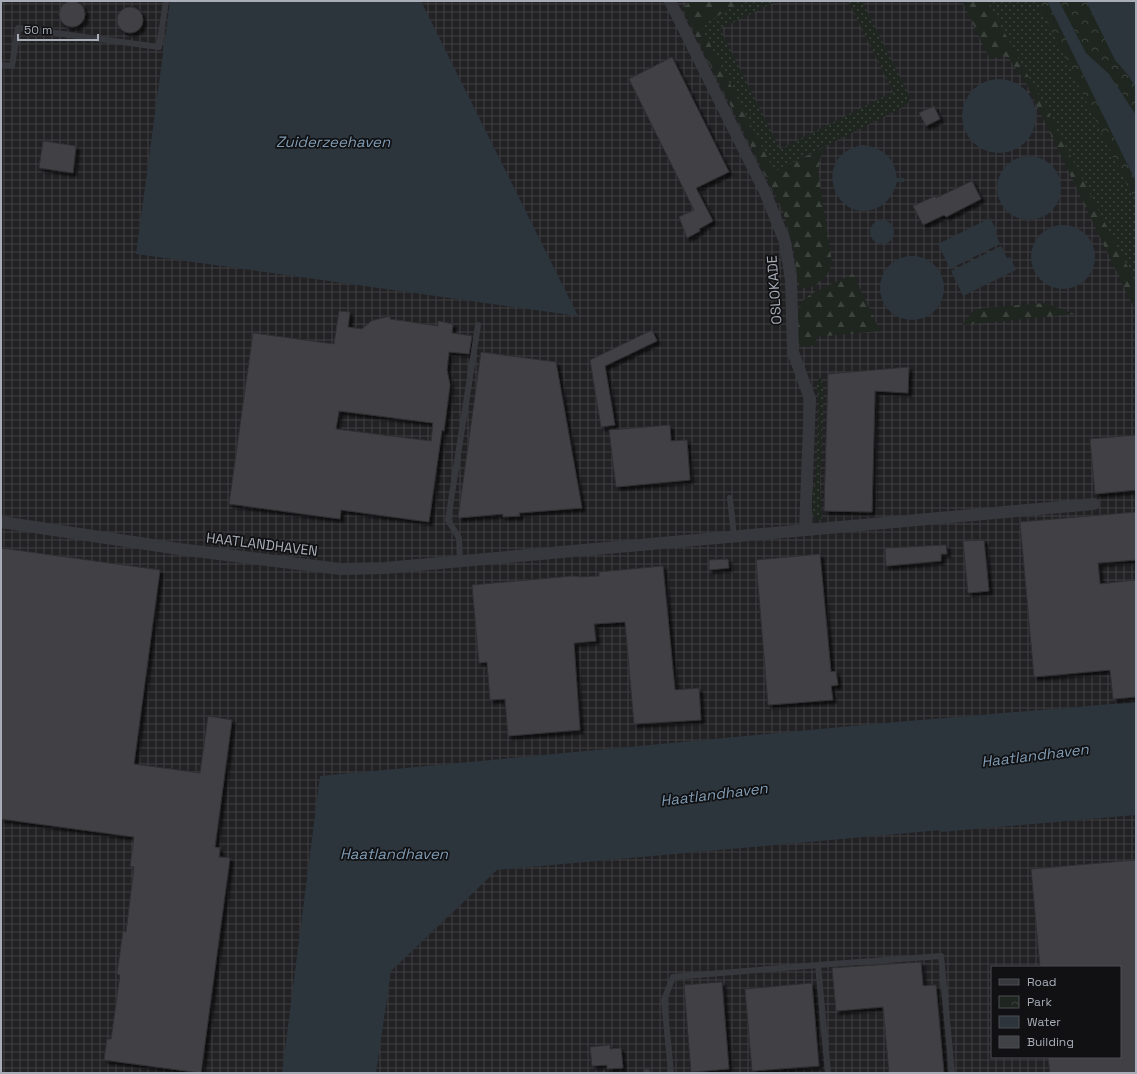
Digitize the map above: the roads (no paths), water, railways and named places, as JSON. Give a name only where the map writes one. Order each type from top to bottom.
[{"type":"street","name":"OSLOKADE","points":[[670,1],[765,192],[785,242],[791,280],[793,352],[810,399],[805,529]]},
{"type":"street","name":"HAATLANDHAVEN","points":[[1,522],[179,549],[340,569],[385,568],[1094,504]]},
{"type":"lane","points":[[1,65],[12,66],[18,28],[159,47],[166,1]]},
{"type":"lane","points":[[460,561],[459,538],[448,520],[478,325]]},
{"type":"lane","points":[[730,498],[734,536]]},
{"type":"lane","points":[[671,1073],[664,1000],[673,977],[941,956],[952,1073]]},
{"type":"lane","points":[[818,965],[828,1073]]},
{"type":"water","name":"Zuiderzeehaven","points":[[170,1],[421,1],[578,316],[136,254]]},
{"type":"water","points":[[1047,1],[1059,1],[1086,53],[1109,74],[1136,115],[1136,182]]},
{"type":"water","points":[[1086,1],[1136,1],[1136,88],[1128,75],[1115,60]]},
{"type":"water","points":[[999,79],[1013,82],[1025,90],[1033,102],[1036,116],[1033,130],[1025,142],[1013,150],[999,153],[985,150],[973,142],[965,130],[962,116],[965,102],[973,90],[985,82]]},
{"type":"water","points":[[863,145],[882,151],[894,165],[897,178],[904,178],[904,182],[897,182],[890,197],[881,206],[862,211],[849,207],[839,198],[834,187],[833,174],[837,161],[847,151]]},
{"type":"water","points":[[1029,156],[1041,158],[1052,165],[1059,176],[1061,188],[1059,200],[1052,211],[1041,218],[1029,220],[1017,218],[1006,211],[999,200],[997,188],[999,176],[1006,165],[1017,158]]},
{"type":"water","points":[[990,218],[997,231],[995,232],[1000,244],[950,269],[938,244]]},
{"type":"water","points":[[882,220],[891,223],[894,232],[891,241],[882,244],[873,241],[870,232],[873,223]]},
{"type":"water","points":[[1057,225],[1069,225],[1086,234],[1093,245],[1095,257],[1093,269],[1086,280],[1069,289],[1057,289],[1045,284],[1036,275],[1031,263],[1031,251],[1036,239],[1045,230]]},
{"type":"water","points":[[1001,246],[1007,258],[1010,257],[1016,270],[963,296],[951,271]]},
{"type":"water","points":[[912,256],[924,258],[935,265],[942,276],[944,288],[942,300],[935,311],[924,318],[912,320],[900,318],[889,311],[882,300],[880,288],[882,276],[889,265],[900,258]]},
{"type":"water","name":"Haatlandhaven","points":[[1136,702],[1136,815],[941,832],[941,830],[497,870],[391,971],[376,1073],[282,1073],[320,776],[873,724]]}]
